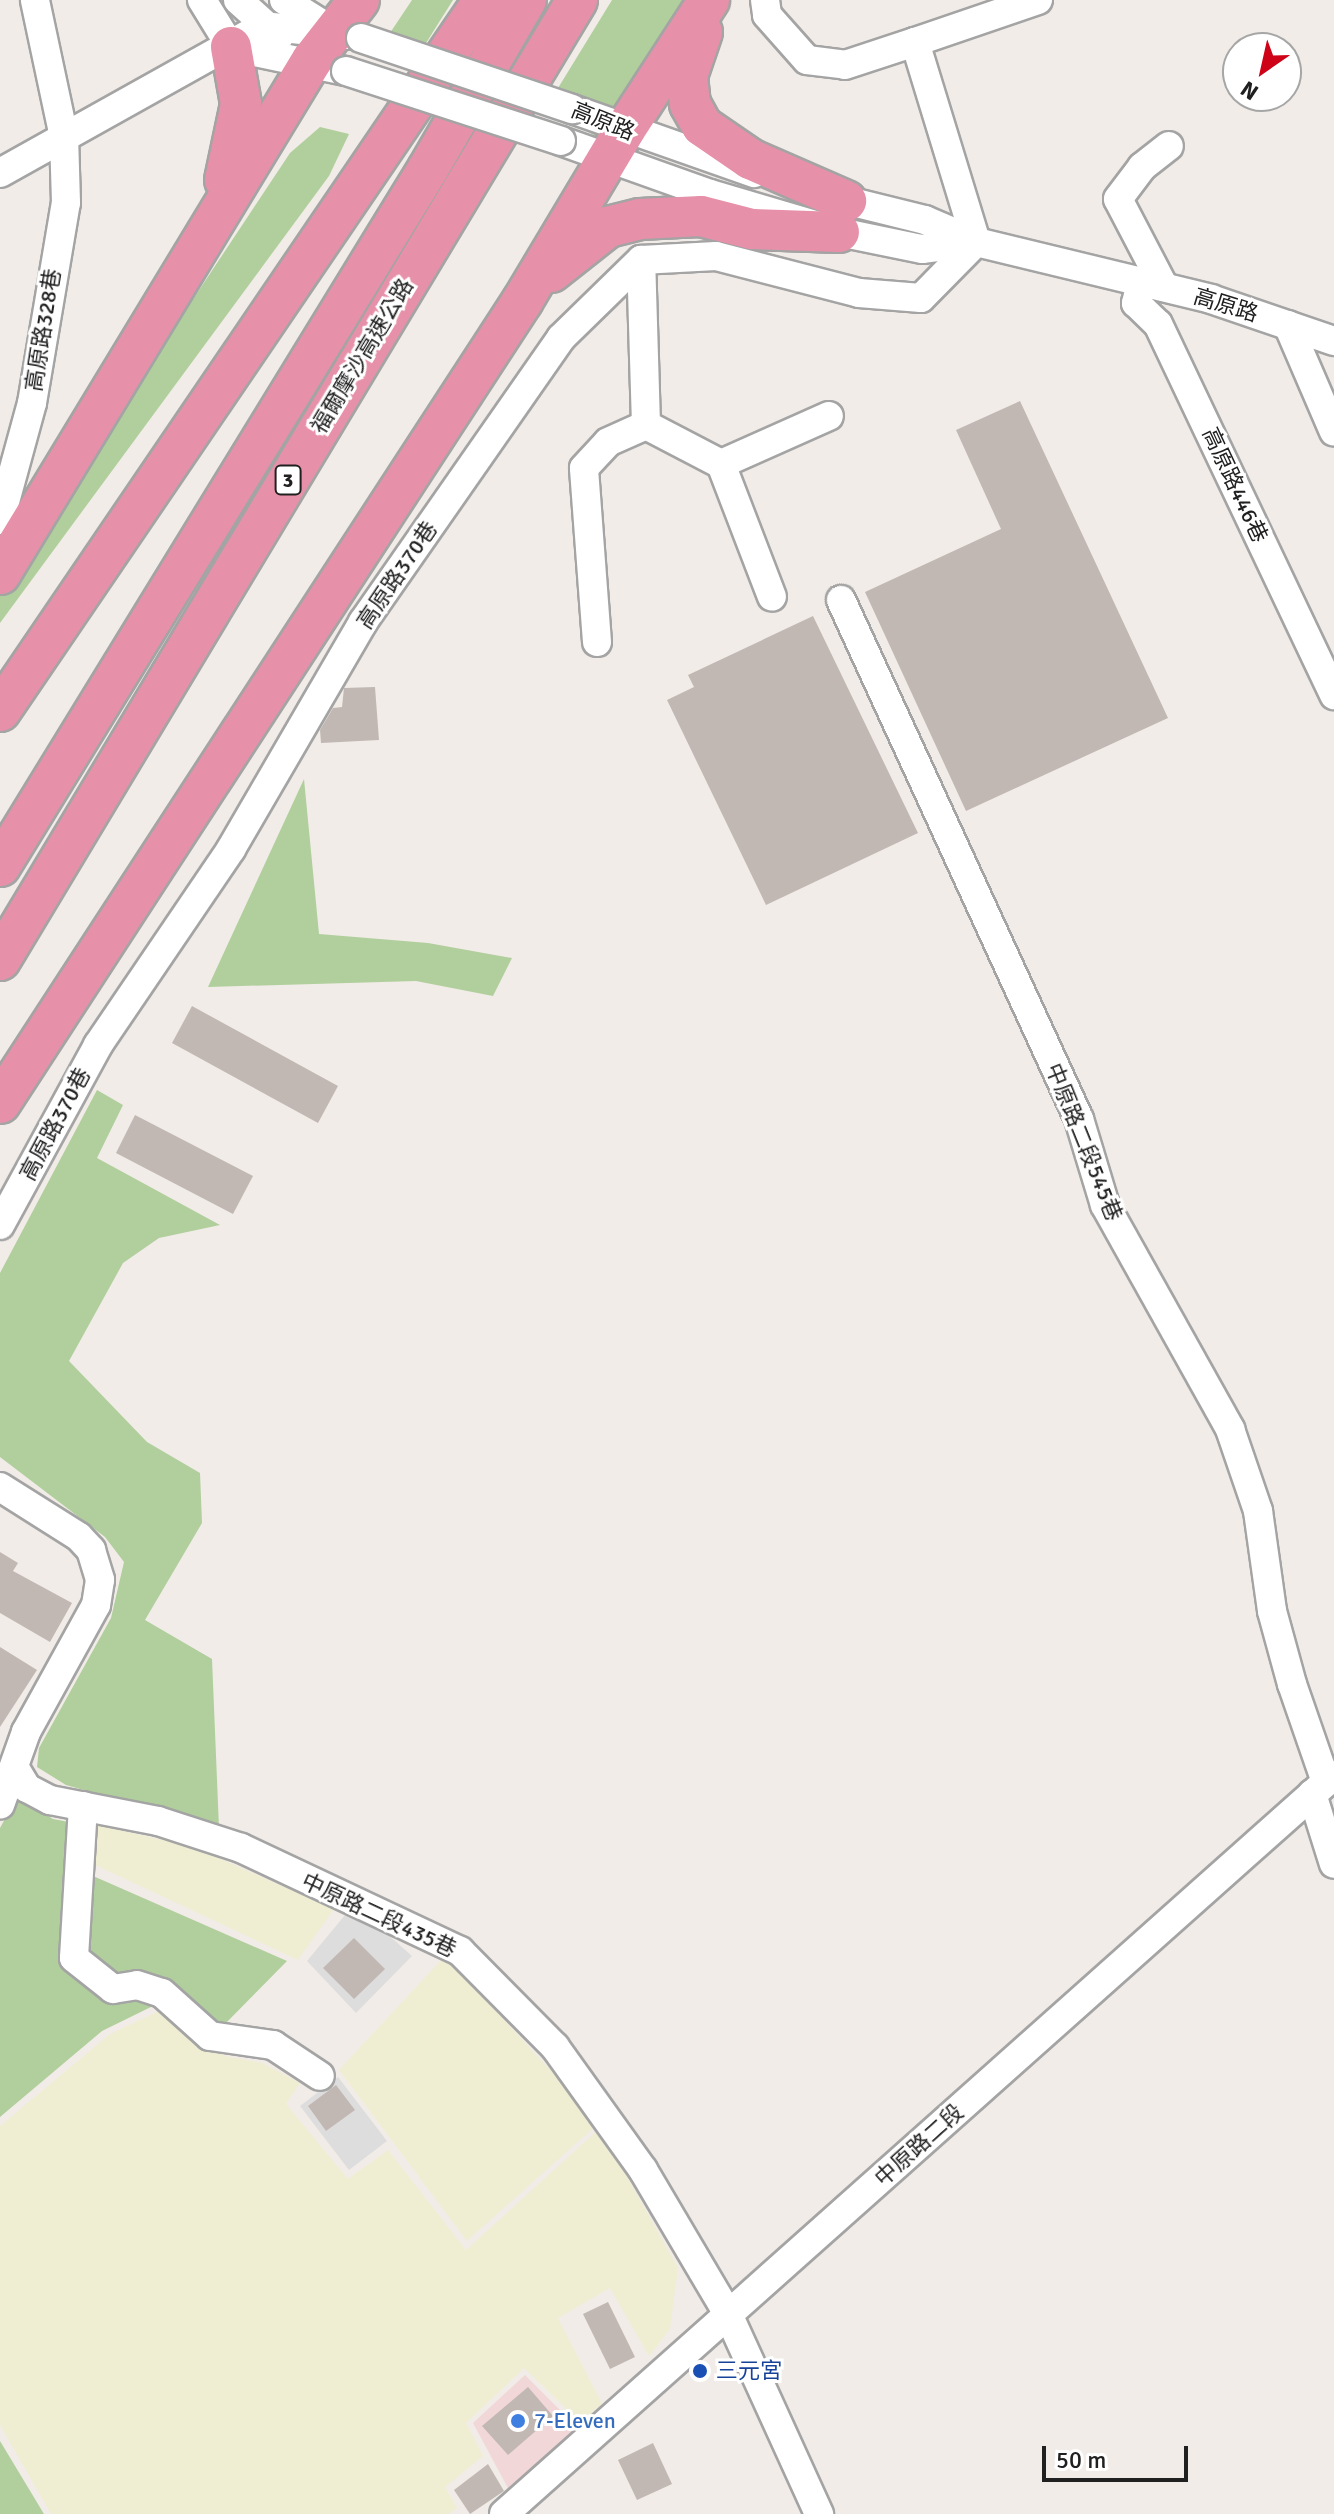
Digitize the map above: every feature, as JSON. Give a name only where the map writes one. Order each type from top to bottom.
[{"type":"highway","points":[[3,704],[484,0]]},
{"type":"highway","name":"福爾摩沙高速公路","points":[[0,866],[428,169],[526,0]]},
{"type":"highway","name":"福爾摩沙高速公路","points":[[0,960],[577,0]]},
{"type":"highway","points":[[0,1103],[523,300],[616,145],[709,0]]},
{"type":"highway","points":[[719,0],[687,76],[695,116],[724,145],[843,217]]},
{"type":"highway","points":[[207,232],[239,134],[247,36]]},
{"type":"highway","points":[[0,574],[46,493],[207,232],[342,40]]},
{"type":"highway","points":[[523,300],[568,255],[608,227],[640,219],[701,216],[752,229],[843,217]]},
{"type":"street","name":"高原路328巷","points":[[0,520],[29,416],[66,203],[64,137],[35,0]]},
{"type":"street","points":[[202,0],[247,36]]},
{"type":"street","points":[[238,0],[247,36]]},
{"type":"street","points":[[284,0],[342,40]]},
{"type":"street","points":[[765,0],[767,15],[807,60],[845,65],[1038,0]]},
{"type":"street","points":[[0,173],[181,67],[247,36],[342,40]]},
{"type":"street","name":"高原路","points":[[247,36],[342,40],[572,109],[616,145]]},
{"type":"street","name":"高原路","points":[[342,40],[561,141],[616,145],[843,217],[922,249],[976,242],[1152,284],[1334,341]]},
{"type":"street","points":[[646,425],[641,260],[716,256],[859,293],[921,298],[976,242],[915,42]]},
{"type":"street","points":[[1152,284],[1118,199],[1142,167],[1169,146]]},
{"type":"street","name":"高原路370巷","points":[[0,1225],[98,1045],[231,849],[363,622],[561,338],[641,260]]},
{"type":"street","name":"高原路446巷","points":[[1152,284],[1136,303],[1158,324],[1334,695]]},
{"type":"street","points":[[1288,325],[1334,432]]},
{"type":"street","points":[[721,464],[829,416]]},
{"type":"street","points":[[646,425],[721,464],[772,597]]},
{"type":"street","points":[[597,642],[584,468],[608,442],[646,425]]},
{"type":"street","name":"中原路二段545巷","points":[[841,600],[1079,1119],[1105,1205],[1230,1429],[1258,1511],[1272,1611],[1324,1784],[1334,1864]]},
{"type":"street","points":[[0,1487],[79,1537],[91,1550],[100,1580],[96,1605],[26,1732],[16,1770],[0,1805]]},
{"type":"street","name":"中原路二段435巷","points":[[16,1770],[27,1788],[50,1800],[158,1821],[241,1848],[460,1951],[555,2047],[603,2110],[728,2314],[819,2514]]},
{"type":"street","name":"中原路二段","points":[[504,2514],[1324,1784]]},
{"type":"street","points":[[83,1806],[74,1958],[113,1989],[137,1985],[162,1993],[210,2036],[273,2045],[320,2076]]},
{"type":"shaded area","points":[[345,1915],[376,1924],[412,1956],[356,2013],[307,1961]]},
{"type":"shaded area","points":[[338,2077],[387,2141],[349,2170],[300,2106]]},
{"type":"shaded area","points":[[525,2375],[579,2429],[509,2490],[473,2423]]},
{"type":"green space","points":[[412,0],[453,0],[416,59],[376,54]]},
{"type":"green space","points":[[612,0],[697,0],[598,138],[547,106]]},
{"type":"green space","points":[[320,127],[349,134],[329,176],[0,623],[0,590],[290,153]]},
{"type":"green space","points":[[304,779],[319,934],[428,943],[512,958],[493,996],[416,981],[208,987]]},
{"type":"green space","points":[[97,1090],[123,1105],[97,1158],[220,1225],[159,1238],[123,1263],[69,1361],[147,1442],[200,1473],[202,1523],[145,1620],[212,1659],[219,1828],[66,1785],[37,1767],[39,1748],[111,1618],[124,1562],[105,1537],[0,1457],[0,1273]]},
{"type":"green space","points":[[17,1797],[53,1819],[69,1822],[68,1865],[287,1961],[225,2024],[157,2004],[102,2031],[0,2117],[0,1828]]},
{"type":"green space","points":[[92,1824],[194,1847],[334,1909],[298,1960],[91,1863]]},
{"type":"green space","points":[[445,1956],[599,2123],[467,2241],[339,2070]]},
{"type":"green space","points":[[159,2011],[203,2044],[225,2056],[262,2063],[300,2083],[286,2104],[348,2179],[388,2150],[466,2250],[600,2128],[678,2268],[670,2329],[649,2356],[610,2288],[558,2318],[602,2404],[580,2422],[524,2368],[466,2423],[483,2456],[445,2487],[457,2508],[449,2514],[51,2514],[0,2425],[0,2126],[110,2034]]},
{"type":"green space","points":[[0,2441],[44,2514],[0,2514]]},
{"type":"building","points":[[1020,401],[1168,718],[966,811],[865,592],[1001,529],[956,430]]},
{"type":"building","points":[[813,616],[918,833],[766,905],[667,700],[694,687],[688,675]]},
{"type":"building","points":[[375,687],[379,740],[321,743],[320,730],[333,708],[342,707],[344,688]]},
{"type":"building","points":[[192,1006],[338,1086],[318,1123],[172,1043]]},
{"type":"building","points":[[135,1115],[253,1176],[233,1214],[116,1153]]},
{"type":"building","points":[[0,1552],[18,1563],[13,1571],[72,1603],[50,1642],[0,1613]]},
{"type":"building","points":[[0,1647],[37,1670],[0,1727]]},
{"type":"building","points":[[354,1938],[385,1969],[354,1999],[323,1968]]},
{"type":"building","points":[[336,2085],[355,2110],[326,2131],[308,2106]]},
{"type":"building","points":[[608,2302],[635,2357],[610,2369],[583,2314]]},
{"type":"building","name":"7-Eleven","points":[[528,2387],[553,2416],[508,2455],[482,2426]]},
{"type":"building","points":[[653,2443],[672,2484],[637,2500],[618,2460]]},
{"type":"building","points":[[488,2464],[504,2491],[470,2514],[454,2490]]},
{"type":"place","name":"三元宮","points":[[700,2371]]},
{"type":"place","name":"7-Eleven","points":[[518,2421]]}]
